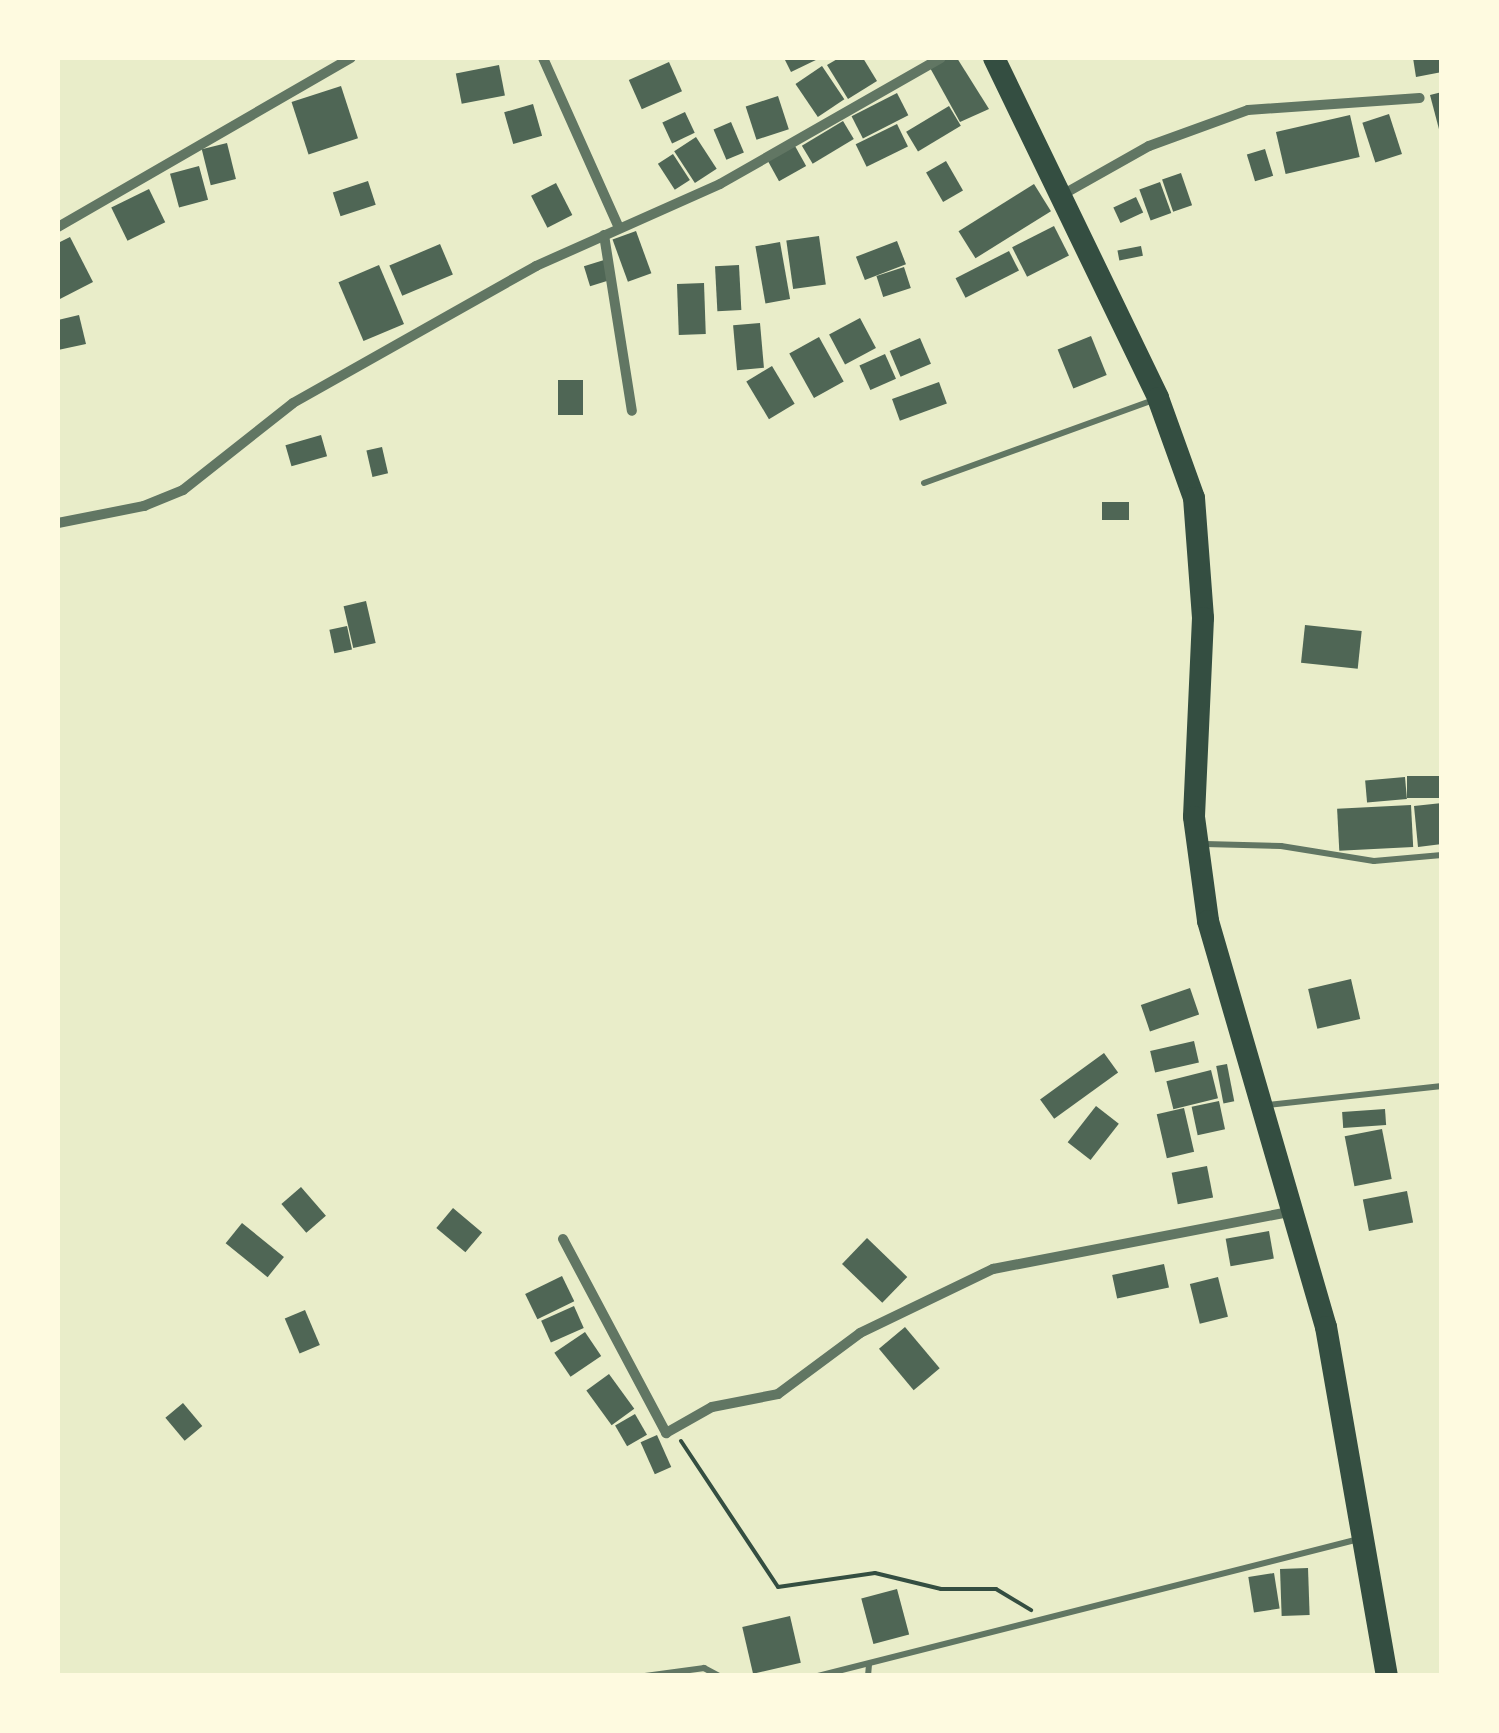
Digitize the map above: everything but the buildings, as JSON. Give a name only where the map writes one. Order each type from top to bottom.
[{"type":"highway","points":[[994,58],[1158,398],[1180,450],[1200,530],[1198,844],[1208,921],[1326,1328],[1387,1676]]},
{"type":"street","points":[[58,227],[351,58]]},
{"type":"street","points":[[542,58],[619,228]]},
{"type":"street","points":[[58,522],[144,506],[184,490],[293,404],[604,235],[720,184],[941,58]]},
{"type":"street","points":[[1062,195],[1148,146],[1248,110],[1420,98]]},
{"type":"street","points":[[604,235],[632,411]]},
{"type":"street","points":[[563,1239],[666,1433],[712,1407],[778,1394],[860,1333],[993,1269],[1295,1211]]},
{"type":"lane","points":[[924,483],[1158,398]]},
{"type":"lane","points":[[1198,844],[1281,846],[1374,861],[1442,855]]},
{"type":"lane","points":[[1261,1106],[1442,1086]]},
{"type":"lane","points":[[818,1676],[1365,1538]]},
{"type":"lane","points":[[868,1676],[870,1665]]},
{"type":"lane","points":[[645,1676],[704,1668],[719,1676]]},
{"type":"path","points":[[666,1433],[685,1444],[778,1587],[875,1574],[941,1588],[996,1589],[1041,1620]]}]
